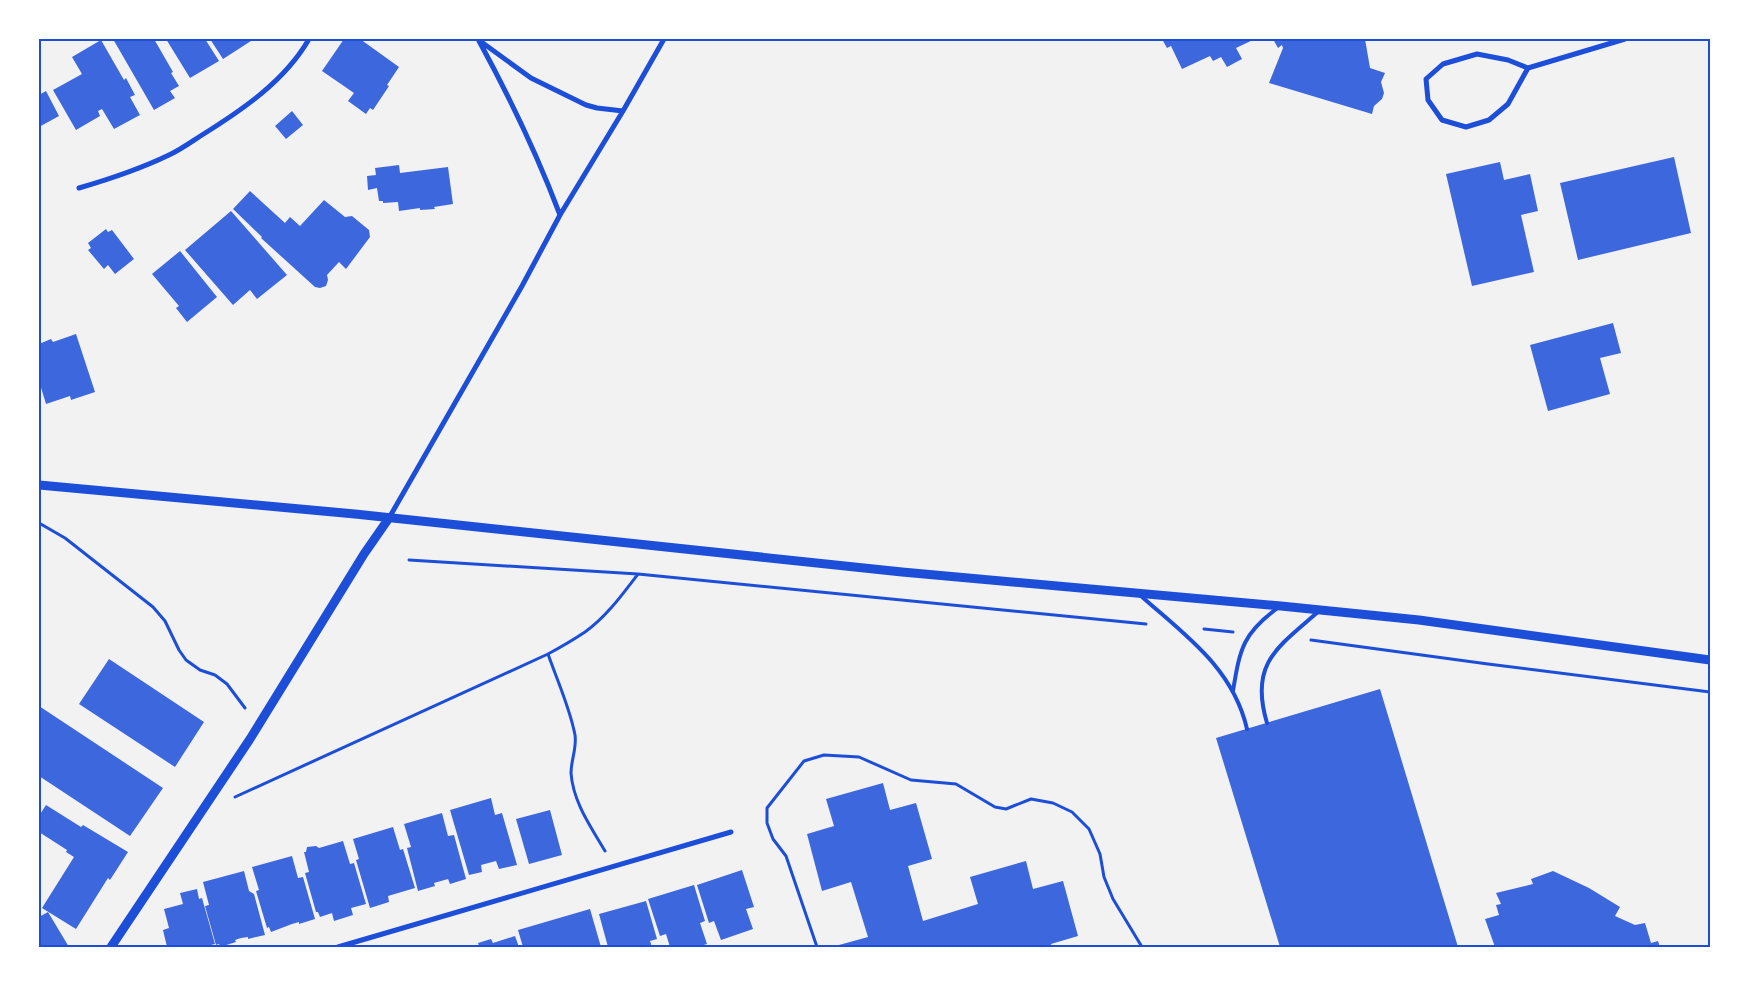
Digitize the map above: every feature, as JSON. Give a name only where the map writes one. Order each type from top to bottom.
[{"type":"street","points":[[79,188],[112,178],[170,155],[225,121],[256,98],[285,72],[309,39]]},
{"type":"street","points":[[478,39],[531,78],[586,105],[623,111]]},
{"type":"street","points":[[478,39],[522,124],[560,215]]},
{"type":"street","points":[[111,947],[250,739],[364,554],[389,518],[522,286],[560,215],[664,39]]},
{"type":"street","points":[[1528,68],[1508,104],[1488,120],[1466,127],[1442,120],[1428,100],[1426,79],[1443,64],[1478,54],[1508,60],[1528,68],[1626,39]]},
{"type":"street","points":[[39,485],[389,518],[902,572],[1419,620],[1710,660]]},
{"type":"street","points":[[338,947],[731,832]]},
{"type":"lane","points":[[1137,593],[1200,648],[1223,673],[1238,698],[1247,729]]},
{"type":"lane","points":[[1233,691],[1238,661],[1249,634],[1261,620],[1281,606]]},
{"type":"lane","points":[[1267,723],[1263,709],[1261,688],[1264,671],[1272,654],[1280,644],[1320,610]]},
{"type":"path","points":[[39,523],[65,538],[153,607],[165,621],[186,660],[200,670],[215,675],[227,684],[245,708]]},
{"type":"path","points":[[410,560],[638,574],[1249,634]]},
{"type":"path","points":[[200,813],[548,654],[579,636],[598,621],[638,574]]},
{"type":"path","points":[[1290,637],[1710,692]]},
{"type":"path","points":[[548,654],[575,736],[571,763],[573,788],[585,817],[606,852]]},
{"type":"path","points":[[817,947],[786,856],[771,835],[766,823],[766,808],[804,761],[824,755],[859,757],[911,780],[956,784],[984,801],[1000,808],[1006,809],[1031,799],[1053,803],[1072,812],[1089,829],[1100,854],[1104,877],[1112,899],[1142,947]]},
{"type":"building","points":[[113,39],[154,39],[179,86],[170,91],[175,98],[154,110]]},
{"type":"building","points":[[166,39],[205,39],[219,61],[190,78]]},
{"type":"building","points":[[210,39],[249,39],[251,41],[223,59]]},
{"type":"building","points":[[344,39],[360,39],[399,67],[373,110],[370,108],[366,114],[348,101],[354,93],[322,71]]},
{"type":"building","points":[[1162,39],[1255,39],[1236,48],[1242,59],[1227,67],[1221,57],[1213,61],[1210,56],[1182,69],[1171,46],[1167,48]]},
{"type":"building","points":[[1273,39],[1365,39],[1370,68],[1385,73],[1381,82],[1384,93],[1382,99],[1374,106],[1372,114],[1269,83],[1283,48],[1282,45],[1278,48]]},
{"type":"building","points":[[101,40],[135,95],[130,97],[140,115],[114,129],[102,109],[98,111],[100,116],[76,130],[53,90],[82,74],[72,57]]},
{"type":"building","points":[[46,91],[59,116],[39,127],[39,95]]},
{"type":"building","points":[[292,111],[303,125],[286,139],[275,126]]},
{"type":"building","points":[[1674,157],[1691,233],[1578,260],[1560,183]]},
{"type":"building","points":[[1500,162],[1504,180],[1530,174],[1538,211],[1521,215],[1534,272],[1472,286],[1446,174]]},
{"type":"building","points":[[399,165],[400,173],[448,167],[453,204],[434,207],[435,209],[420,210],[420,208],[399,211],[398,202],[383,203],[383,201],[379,201],[377,188],[368,190],[367,176],[376,175],[375,168]]},
{"type":"building","points":[[250,191],[285,223],[290,217],[300,226],[324,200],[345,217],[352,216],[369,230],[370,237],[346,269],[339,262],[327,275],[326,286],[315,287],[261,238],[233,209]]},
{"type":"building","points":[[231,211],[287,275],[257,299],[250,290],[233,305],[185,250]]},
{"type":"building","points":[[106,229],[108,232],[112,230],[134,259],[115,274],[108,265],[104,269],[88,250],[91,248],[88,243]]},
{"type":"building","points":[[180,251],[217,297],[187,322],[176,308],[179,306],[152,274]]},
{"type":"building","points":[[1613,323],[1621,353],[1600,358],[1610,394],[1548,411],[1530,345]]},
{"type":"building","points":[[76,334],[95,392],[71,400],[70,396],[46,404],[39,381],[39,344],[51,339],[53,342]]},
{"type":"building","points":[[109,659],[204,722],[175,767],[79,704]]},
{"type":"building","points":[[1380,689],[1458,947],[1280,947],[1216,738]]},
{"type":"building","points":[[39,706],[163,788],[130,836],[39,776]]},
{"type":"building","points":[[883,783],[890,810],[916,803],[932,859],[908,866],[923,921],[978,904],[970,877],[1026,861],[1033,889],[1063,881],[1078,936],[1051,944],[1052,947],[840,947],[839,945],[868,937],[851,882],[822,891],[807,834],[834,826],[826,799]]},
{"type":"building","points":[[491,798],[495,815],[502,813],[517,865],[499,869],[496,861],[481,865],[482,872],[469,875],[450,810]]},
{"type":"building","points":[[46,805],[81,827],[83,825],[128,852],[110,880],[108,878],[76,929],[42,908],[74,857],[66,852],[67,850],[39,832],[39,816]]},
{"type":"building","points":[[550,810],[562,855],[529,864],[516,819]]},
{"type":"building","points":[[442,813],[448,836],[454,835],[466,879],[450,884],[448,879],[434,883],[435,886],[418,891],[407,848],[411,847],[404,824]]},
{"type":"building","points":[[393,827],[400,850],[403,849],[415,888],[388,896],[389,902],[370,908],[356,860],[359,859],[353,839]]},
{"type":"building","points":[[343,841],[350,864],[354,863],[366,904],[351,908],[353,915],[334,921],[332,913],[320,917],[318,912],[316,912],[305,873],[309,872],[304,852],[306,852],[307,847],[316,846],[319,848]]},
{"type":"building","points":[[292,856],[298,878],[303,877],[315,919],[292,924],[271,932],[269,927],[267,928],[256,891],[259,890],[252,867]]},
{"type":"building","points":[[742,870],[754,907],[746,909],[753,929],[721,940],[714,921],[709,923],[697,885]]},
{"type":"building","points":[[244,871],[249,891],[254,894],[265,935],[248,939],[248,937],[241,938],[235,940],[236,942],[220,947],[219,944],[216,945],[205,906],[209,905],[203,882]]},
{"type":"building","points":[[1553,871],[1589,888],[1620,907],[1615,916],[1635,925],[1645,923],[1651,943],[1658,941],[1660,947],[1495,947],[1485,919],[1499,915],[1496,905],[1501,904],[1496,893],[1533,884],[1531,879]]},
{"type":"building","points":[[694,885],[705,921],[700,923],[707,944],[697,947],[670,947],[666,934],[660,936],[648,899]]},
{"type":"building","points":[[197,889],[199,899],[202,898],[215,944],[211,945],[212,947],[167,947],[163,930],[169,928],[164,909],[183,904],[180,893]]},
{"type":"building","points":[[646,901],[657,939],[650,941],[652,947],[608,947],[599,914]]},
{"type":"building","points":[[590,909],[601,947],[523,947],[518,930]]},
{"type":"building","points":[[48,912],[69,947],[39,947],[39,917]]},
{"type":"building","points":[[515,936],[519,947],[476,947],[479,946],[478,943],[491,939],[493,943]]}]
